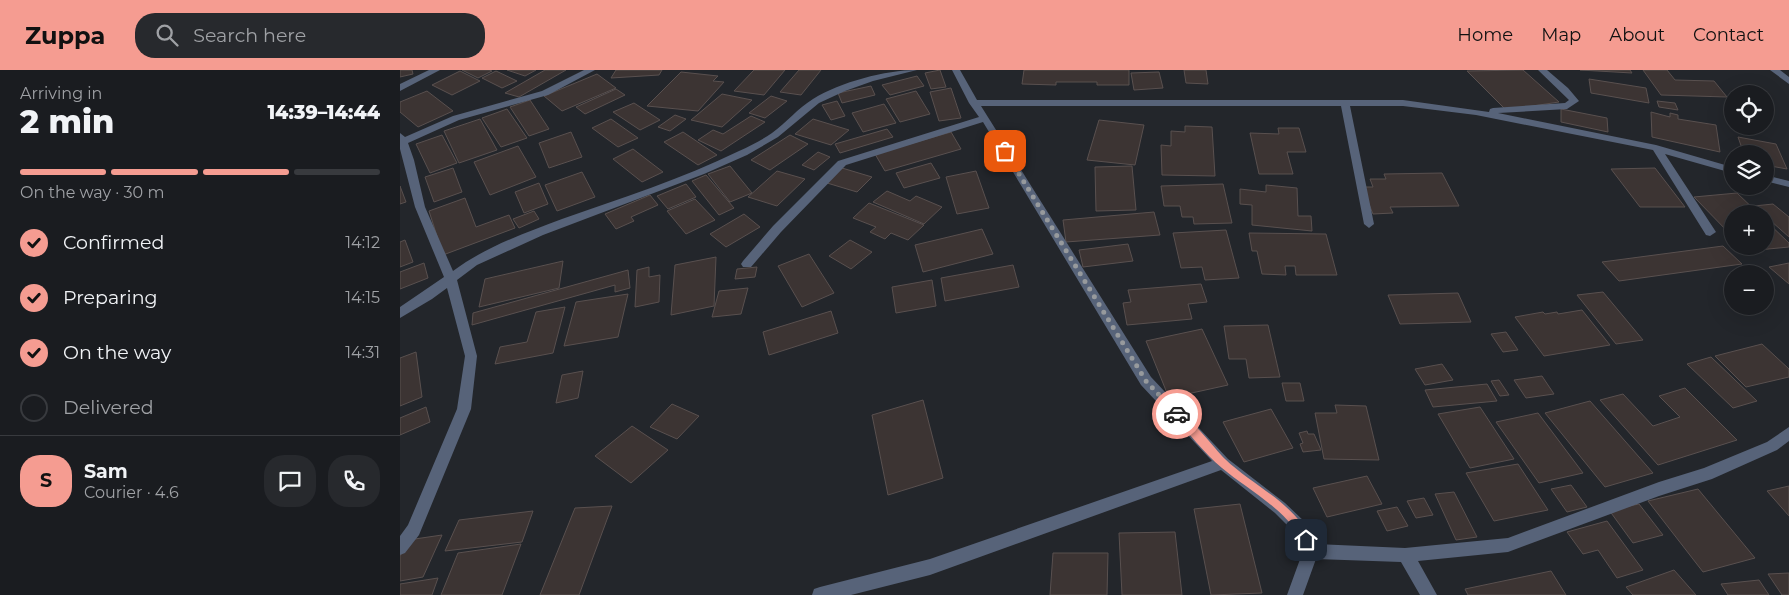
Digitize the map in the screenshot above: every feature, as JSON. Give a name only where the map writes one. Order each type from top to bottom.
[{"type":"street","points":[[400,88],[436,70]]},
{"type":"street","points":[[400,548],[414,530],[464,409],[470,356],[451,279],[420,207],[401,140],[456,118],[544,92],[591,70]]},
{"type":"street","points":[[400,313],[428,296],[473,262],[501,249],[700,172],[743,153],[775,135],[816,101],[874,74],[913,70]]},
{"type":"street","points":[[956,70],[974,103],[1146,381],[1223,464],[1280,508],[1301,528],[1311,551],[1295,595]]},
{"type":"street","points":[[1476,112],[1567,106],[1574,101],[1565,90],[1542,70]]},
{"type":"street","points":[[1774,70],[1789,81]]},
{"type":"street","points":[[974,103],[1402,103],[1476,112],[1656,148],[1724,168]]},
{"type":"street","points":[[1345,103],[1369,224]]},
{"type":"street","points":[[747,264],[777,229],[842,163],[985,118]]},
{"type":"street","points":[[1656,148],[1710,232]]},
{"type":"street","points":[[1774,180],[1789,184]]},
{"type":"street","points":[[1311,551],[1406,555],[1508,545],[1659,489],[1707,474],[1772,446],[1789,433]]},
{"type":"street","points":[[820,595],[930,567],[1223,464]]},
{"type":"street","points":[[1406,555],[1429,595]]},
{"type":"building","points":[[400,70],[412,70],[413,74],[400,77]]},
{"type":"building","points":[[462,70],[489,70],[492,71],[478,78]]},
{"type":"building","points":[[507,70],[536,70],[525,76]]},
{"type":"building","points":[[545,70],[566,70],[519,97],[505,93]]},
{"type":"building","points":[[616,70],[662,70],[659,75],[611,78]]},
{"type":"building","points":[[754,70],[785,70],[764,95],[734,91]]},
{"type":"building","points":[[799,70],[821,70],[801,95],[780,92]]},
{"type":"building","points":[[940,70],[946,87],[931,89],[925,73]]},
{"type":"building","points":[[1024,70],[1129,70],[1129,85],[1097,85],[1097,82],[1056,82],[1056,85],[1022,84]]},
{"type":"building","points":[[1184,70],[1206,70],[1208,84],[1186,83]]},
{"type":"building","points":[[1523,70],[1559,102],[1506,110],[1467,71]]},
{"type":"building","points":[[1580,70],[1630,70],[1632,73]]},
{"type":"building","points":[[1643,70],[1667,70],[1675,80],[1714,81],[1724,93],[1724,97],[1661,95]]},
{"type":"building","points":[[460,71],[480,81],[452,95],[432,85]]},
{"type":"building","points":[[496,71],[517,81],[502,88],[482,78]]},
{"type":"building","points":[[681,72],[718,76],[713,81],[724,82],[698,111],[647,106]]},
{"type":"building","points":[[1159,72],[1163,88],[1134,90],[1131,73]]},
{"type":"building","points":[[597,74],[616,88],[562,111],[544,96]]},
{"type":"building","points":[[917,76],[924,86],[890,95],[882,85]]},
{"type":"building","points":[[1589,79],[1646,88],[1649,103],[1591,93]]},
{"type":"building","points":[[871,86],[875,95],[842,103],[838,93]]},
{"type":"building","points":[[951,88],[961,118],[939,121],[930,92]]},
{"type":"building","points":[[616,89],[625,95],[585,114],[576,107]]},
{"type":"building","points":[[427,91],[453,111],[418,127],[400,112],[400,102]]},
{"type":"building","points":[[916,91],[930,114],[900,122],[886,99]]},
{"type":"building","points":[[722,94],[752,100],[722,127],[691,120]]},
{"type":"building","points":[[771,96],[787,101],[765,118],[749,113]]},
{"type":"building","points":[[530,100],[549,129],[529,136],[510,107]]},
{"type":"building","points":[[837,101],[845,116],[831,120],[822,105]]},
{"type":"building","points":[[1657,101],[1675,103],[1678,110],[1659,107]]},
{"type":"building","points":[[634,103],[660,120],[640,130],[613,112]]},
{"type":"building","points":[[884,104],[896,123],[863,132],[852,113]]},
{"type":"building","points":[[507,109],[527,138],[501,147],[482,118]]},
{"type":"building","points":[[1561,109],[1607,118],[1608,132],[1561,122]]},
{"type":"building","points":[[1651,112],[1670,117],[1670,113],[1678,115],[1678,119],[1716,125],[1720,152],[1652,137]]},
{"type":"building","points":[[675,115],[686,119],[670,131],[658,127]]},
{"type":"building","points":[[751,116],[765,122],[721,151],[698,140],[713,130],[723,134]]},
{"type":"building","points":[[480,119],[497,150],[459,163],[444,131]]},
{"type":"building","points":[[611,119],[638,138],[618,147],[592,128]]},
{"type":"building","points":[[813,119],[849,130],[831,145],[795,134]]},
{"type":"building","points":[[1099,120],[1144,125],[1135,165],[1087,160]]},
{"type":"building","points":[[1185,126],[1212,127],[1215,176],[1162,175],[1161,145],[1171,146],[1171,131],[1185,132]]},
{"type":"building","points":[[1278,128],[1299,128],[1306,152],[1287,152],[1293,174],[1259,174],[1250,133],[1279,134]]},
{"type":"building","points":[[887,129],[893,137],[840,153],[835,144]]},
{"type":"building","points":[[571,132],[582,157],[549,168],[539,143]]},
{"type":"building","points":[[683,132],[717,155],[698,165],[664,142]]},
{"type":"building","points":[[951,132],[961,149],[885,171],[875,154]]},
{"type":"building","points":[[442,135],[457,163],[430,173],[416,144]]},
{"type":"building","points":[[790,135],[808,144],[770,170],[751,160]]},
{"type":"building","points":[[1738,137],[1776,144],[1787,169],[1774,167],[1774,145],[1741,145]]},
{"type":"building","points":[[518,146],[536,177],[490,195],[474,162]]},
{"type":"building","points":[[633,149],[663,172],[642,182],[613,159]]},
{"type":"building","points":[[818,152],[830,157],[814,170],[802,165]]},
{"type":"building","points":[[931,163],[940,178],[904,188],[896,173]]},
{"type":"building","points":[[730,166],[752,193],[730,202],[708,174]]},
{"type":"building","points":[[1132,166],[1136,210],[1096,211],[1095,167]]},
{"type":"building","points":[[453,168],[462,192],[434,202],[425,177]]},
{"type":"building","points":[[842,168],[872,177],[857,192],[827,183]]},
{"type":"building","points":[[1655,168],[1685,207],[1640,207],[1611,169]]},
{"type":"building","points":[[777,171],[805,179],[777,206],[748,197]]},
{"type":"building","points":[[976,171],[989,208],[957,214],[946,177]]},
{"type":"building","points":[[582,172],[595,197],[557,211],[545,185]]},
{"type":"building","points":[[1442,173],[1459,206],[1390,207],[1393,213],[1373,214],[1362,187],[1373,187],[1370,179],[1386,179],[1384,174]]},
{"type":"building","points":[[706,175],[734,208],[719,215],[692,181]]},
{"type":"building","points":[[539,183],[548,204],[524,213],[515,192]]},
{"type":"building","points":[[686,184],[696,197],[668,209],[657,196]]},
{"type":"building","points":[[1223,184],[1232,223],[1194,224],[1193,217],[1182,217],[1180,206],[1164,206],[1161,186]]},
{"type":"building","points":[[1266,185],[1297,188],[1298,216],[1311,216],[1312,231],[1252,225],[1252,205],[1240,204],[1240,189],[1266,192]]},
{"type":"building","points":[[400,186],[406,202],[400,204]]},
{"type":"building","points":[[887,191],[910,201],[916,196],[942,207],[924,224],[873,202]]},
{"type":"building","points":[[650,195],[658,205],[631,217],[634,221],[616,229],[605,214]]},
{"type":"building","points":[[1739,195],[1750,205],[1724,205],[1724,228],[1694,197]]},
{"type":"building","points":[[465,198],[476,227],[509,215],[515,228],[443,255],[429,211]]},
{"type":"building","points":[[695,199],[715,220],[686,234],[667,211]]},
{"type":"building","points":[[869,203],[924,225],[908,240],[891,233],[885,239],[870,232],[876,227],[853,218]]},
{"type":"building","points":[[1773,204],[1789,217],[1789,237],[1774,224],[1774,205],[1764,205]]},
{"type":"building","points":[[534,211],[539,219],[519,228],[513,219]]},
{"type":"building","points":[[1154,212],[1160,235],[1066,242],[1063,220]]},
{"type":"building","points":[[744,214],[760,227],[726,247],[710,234]]},
{"type":"building","points":[[982,229],[993,254],[923,272],[915,245]]},
{"type":"building","points":[[1774,229],[1789,243],[1789,247],[1774,248]]},
{"type":"building","points":[[1226,230],[1239,278],[1205,280],[1202,267],[1181,268],[1173,233]]},
{"type":"building","points":[[1249,233],[1326,234],[1337,275],[1296,275],[1295,266],[1285,266],[1286,275],[1262,274],[1257,251],[1252,251]]},
{"type":"building","points":[[405,240],[413,262],[400,267],[400,242]]},
{"type":"building","points":[[850,240],[872,252],[851,269],[829,256]]},
{"type":"building","points":[[1128,244],[1133,261],[1083,267],[1079,250]]},
{"type":"building","points":[[1723,246],[1724,255],[1732,255],[1742,264],[1619,281],[1602,262]]},
{"type":"building","points":[[809,254],[834,293],[802,307],[778,266]]},
{"type":"building","points":[[716,257],[714,306],[671,315],[675,265]]},
{"type":"building","points":[[563,261],[559,288],[479,307],[485,279]]},
{"type":"building","points":[[424,263],[428,278],[400,289],[400,272]]},
{"type":"building","points":[[1789,263],[1789,284],[1774,271],[1774,266]]},
{"type":"building","points":[[1013,265],[1019,287],[945,301],[941,278]]},
{"type":"building","points":[[649,267],[649,277],[660,275],[659,302],[635,307],[637,270]]},
{"type":"building","points":[[757,267],[755,277],[735,279],[737,269]]},
{"type":"building","points":[[628,270],[630,288],[615,292],[615,285],[472,325],[473,313]]},
{"type":"building","points":[[932,280],[936,306],[896,313],[892,287]]},
{"type":"building","points":[[1201,284],[1207,302],[1188,304],[1192,319],[1127,325],[1123,303],[1131,302],[1128,290]]},
{"type":"building","points":[[748,288],[741,314],[712,317],[719,291]]},
{"type":"building","points":[[1603,292],[1643,340],[1616,344],[1577,295]]},
{"type":"building","points":[[1458,293],[1471,322],[1400,324],[1388,295]]},
{"type":"building","points":[[628,294],[618,337],[564,346],[576,302]]},
{"type":"building","points":[[565,307],[553,353],[495,364],[500,347],[527,342],[536,312]]},
{"type":"building","points":[[1582,310],[1610,345],[1544,356],[1515,317],[1543,312],[1545,314],[1557,312],[1558,314]]},
{"type":"building","points":[[831,311],[838,333],[769,355],[763,332]]},
{"type":"building","points":[[1268,325],[1280,377],[1249,378],[1246,359],[1229,359],[1224,326]]},
{"type":"building","points":[[1202,329],[1228,385],[1169,398],[1146,341]]},
{"type":"building","points":[[1506,332],[1518,350],[1503,352],[1491,334]]},
{"type":"building","points":[[1762,344],[1789,369],[1789,377],[1746,387],[1715,356]]},
{"type":"building","points":[[416,352],[422,397],[400,406],[400,358]]},
{"type":"building","points":[[1711,357],[1757,401],[1733,408],[1687,364]]},
{"type":"building","points":[[1442,364],[1453,380],[1425,385],[1415,369]]},
{"type":"building","points":[[583,371],[578,398],[556,403],[562,375]]},
{"type":"building","points":[[1542,376],[1554,394],[1526,398],[1514,380]]},
{"type":"building","points":[[1499,380],[1509,395],[1500,396],[1491,381]]},
{"type":"building","points":[[1282,383],[1300,383],[1304,401],[1286,401]]},
{"type":"building","points":[[1487,384],[1497,401],[1433,407],[1425,390]]},
{"type":"building","points":[[1685,388],[1737,440],[1658,465],[1600,400],[1623,394],[1653,426],[1680,417],[1659,396]]},
{"type":"building","points":[[923,400],[943,478],[888,495],[872,415]]},
{"type":"building","points":[[1590,401],[1653,473],[1605,487],[1545,413]]},
{"type":"building","points":[[672,404],[699,416],[677,439],[650,427]]},
{"type":"building","points":[[1335,405],[1366,406],[1379,460],[1324,459],[1315,413],[1337,413]]},
{"type":"building","points":[[426,407],[430,422],[400,435],[400,418]]},
{"type":"building","points":[[1480,407],[1514,459],[1470,468],[1438,414]]},
{"type":"building","points":[[1271,409],[1293,448],[1244,462],[1223,422]]},
{"type":"building","points":[[1538,413],[1583,473],[1539,483],[1496,422]]},
{"type":"building","points":[[632,426],[668,450],[631,483],[595,456]]},
{"type":"building","points":[[1307,431],[1308,434],[1314,434],[1321,450],[1303,452],[1300,444],[1303,443],[1299,433]]},
{"type":"building","points":[[1518,464],[1548,510],[1494,521],[1466,473]]},
{"type":"building","points":[[1367,476],[1382,504],[1327,517],[1313,488]]},
{"type":"building","points":[[1571,485],[1587,507],[1567,512],[1551,489]]},
{"type":"building","points":[[1789,486],[1789,516],[1767,491]]},
{"type":"building","points":[[1698,489],[1755,558],[1703,572],[1648,501]]},
{"type":"building","points":[[1454,492],[1477,537],[1456,540],[1435,494]]},
{"type":"building","points":[[1424,498],[1433,515],[1416,518],[1407,501]]},
{"type":"building","points":[[1240,504],[1262,593],[1211,595],[1194,509]]},
{"type":"building","points":[[1639,504],[1663,535],[1633,543],[1609,510]]},
{"type":"building","points":[[612,506],[579,595],[540,595],[575,508]]},
{"type":"building","points":[[1397,507],[1408,526],[1387,531],[1377,511]]},
{"type":"building","points":[[533,511],[522,542],[445,551],[459,520]]},
{"type":"building","points":[[1607,521],[1643,570],[1617,578],[1598,550],[1583,554],[1567,532]]},
{"type":"building","points":[[1175,532],[1182,595],[1122,595],[1119,533]]},
{"type":"building","points":[[442,535],[423,577],[400,581],[400,556],[408,540]]},
{"type":"building","points":[[521,544],[502,595],[441,595],[458,553]]},
{"type":"building","points":[[1053,553],[1108,553],[1107,595],[1050,595]]},
{"type":"building","points":[[1674,570],[1696,595],[1633,595],[1626,587]]},
{"type":"building","points":[[1551,571],[1566,595],[1468,595],[1465,589]]},
{"type":"building","points":[[1789,573],[1789,595],[1782,595],[1768,574]]},
{"type":"building","points":[[438,578],[432,595],[400,595],[400,584]]},
{"type":"building","points":[[1759,580],[1769,595],[1728,595],[1721,584]]},
{"type":"way so far","points":[[1005,151],[1146,381],[1177,414]]},
{"type":"route","points":[[1177,414],[1223,464],[1280,508],[1301,528],[1306,540]]}]
